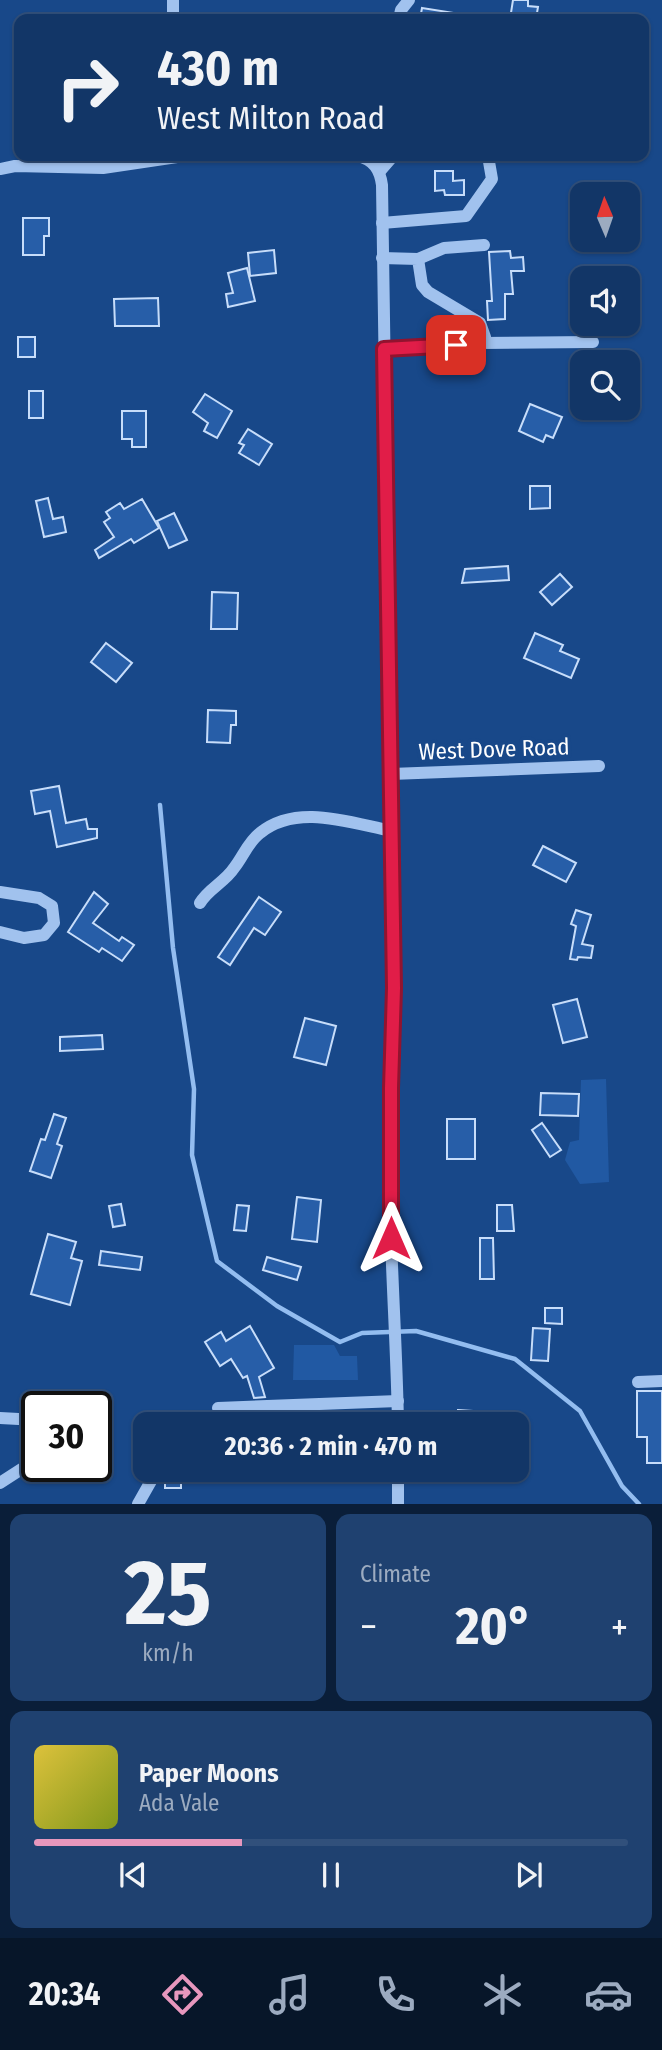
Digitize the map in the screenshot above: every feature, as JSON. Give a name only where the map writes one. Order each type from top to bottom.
[{"type":"street","points":[[0,169],[15,166],[103,168],[146,161]]},
{"type":"street","points":[[370,161],[380,172],[382,185],[394,988],[391,1238],[397,1412]]},
{"type":"street","points":[[380,172],[389,161]]},
{"type":"street","points":[[382,223],[466,216],[492,178],[489,161]]},
{"type":"street","points":[[383,258],[418,260],[444,248],[484,245]]},
{"type":"street","points":[[418,260],[422,285],[428,292],[480,323],[485,337],[480,343]]},
{"type":"street","points":[[384,349],[480,343],[593,342]]},
{"type":"street","name":"West Dove Road","points":[[391,774],[599,766]]},
{"type":"street","points":[[200,903],[205,895],[233,870],[260,833],[286,819],[321,817],[392,831]]},
{"type":"street","points":[[0,892],[39,898],[52,906],[54,923],[44,935],[24,938],[0,932]]},
{"type":"street","points":[[638,1382],[662,1381]]},
{"type":"street","points":[[218,1408],[397,1401]]},
{"type":"street","points":[[0,1418],[21,1419]]},
{"type":"street","points":[[0,1483],[21,1469]]},
{"type":"street","points":[[138,1504],[149,1482]]},
{"type":"street","points":[[398,1482],[398,1504]]},
{"type":"shaded area","points":[[606,1079],[609,1182],[580,1184],[565,1160],[570,1142],[579,1140],[581,1080]]},
{"type":"shaded area","points":[[294,1345],[334,1345],[340,1356],[357,1356],[358,1380],[293,1380]]},
{"type":"building","points":[[513,0],[528,0],[528,6],[538,7],[537,14],[511,14]]},
{"type":"building","points":[[422,8],[454,13],[454,14],[421,14]]},
{"type":"building","points":[[435,171],[453,171],[453,181],[464,180],[464,195],[445,195],[444,190],[435,191]]},
{"type":"building","points":[[23,218],[49,218],[49,236],[44,236],[44,255],[23,255]]},
{"type":"building","points":[[274,250],[276,273],[250,276],[248,253]]},
{"type":"building","points":[[510,251],[511,258],[523,257],[524,271],[511,271],[513,294],[505,294],[505,319],[488,320],[487,301],[492,301],[489,252]]},
{"type":"building","points":[[247,268],[255,301],[228,307],[226,294],[233,293],[228,273]]},
{"type":"building","points":[[158,298],[159,326],[115,326],[114,299]]},
{"type":"building","points":[[18,337],[35,337],[35,357],[18,357]]},
{"type":"building","points":[[29,391],[43,391],[43,418],[29,418]]},
{"type":"building","points":[[205,394],[232,411],[217,438],[204,431],[208,423],[193,412]]},
{"type":"building","points":[[530,404],[562,417],[553,438],[546,435],[543,442],[519,431]]},
{"type":"building","points":[[122,411],[146,411],[146,447],[132,447],[132,439],[122,439]]},
{"type":"building","points":[[248,429],[272,444],[259,465],[239,453],[244,445],[239,443]]},
{"type":"building","points":[[530,486],[550,486],[550,508],[530,509]]},
{"type":"building","points":[[48,498],[53,519],[63,517],[66,532],[44,537],[36,501]]},
{"type":"building","points":[[142,499],[159,528],[134,543],[131,539],[99,558],[95,550],[114,537],[104,522],[110,518],[106,512],[120,503],[124,509]]},
{"type":"building","points":[[174,513],[187,540],[169,548],[157,521]]},
{"type":"building","points":[[508,566],[509,580],[462,583],[465,569]]},
{"type":"building","points":[[560,574],[572,587],[552,605],[540,592]]},
{"type":"building","points":[[212,592],[238,593],[237,629],[211,629]]},
{"type":"building","points":[[535,633],[563,645],[560,651],[579,659],[571,678],[524,658]]},
{"type":"building","points":[[106,643],[132,663],[116,682],[91,662]]},
{"type":"building","points":[[208,710],[236,711],[236,725],[231,725],[230,743],[207,742]]},
{"type":"building","points":[[59,786],[66,823],[86,819],[88,829],[97,829],[97,838],[57,847],[50,811],[35,814],[31,791]]},
{"type":"building","points":[[543,846],[576,863],[566,882],[533,865]]},
{"type":"building","points":[[94,892],[108,904],[93,923],[119,941],[122,937],[134,945],[122,961],[102,948],[99,952],[68,932]]},
{"type":"building","points":[[259,897],[281,912],[265,935],[254,928],[230,965],[218,957]]},
{"type":"building","points":[[576,910],[591,915],[582,944],[593,946],[591,958],[570,959],[576,926],[571,924]]},
{"type":"building","points":[[577,999],[587,1037],[563,1043],[553,1005]]},
{"type":"building","points":[[305,1018],[336,1026],[326,1065],[294,1057]]},
{"type":"building","points":[[102,1035],[103,1049],[60,1051],[60,1037]]},
{"type":"building","points":[[541,1093],[579,1094],[578,1116],[540,1115]]},
{"type":"building","points":[[54,1114],[66,1118],[57,1144],[62,1146],[51,1178],[30,1171],[41,1139],[45,1140]]},
{"type":"building","points":[[447,1119],[475,1119],[475,1159],[447,1159]]},
{"type":"building","points":[[542,1123],[561,1150],[550,1157],[532,1130]]},
{"type":"building","points":[[297,1197],[321,1200],[317,1242],[292,1239]]},
{"type":"building","points":[[121,1204],[125,1225],[113,1227],[109,1206]]},
{"type":"building","points":[[237,1205],[249,1206],[246,1231],[234,1230]]},
{"type":"building","points":[[497,1205],[512,1205],[514,1231],[497,1231]]},
{"type":"building","points":[[48,1234],[76,1242],[71,1258],[82,1261],[70,1305],[31,1294]]},
{"type":"building","points":[[480,1238],[493,1238],[494,1279],[480,1279]]},
{"type":"building","points":[[101,1251],[142,1257],[140,1270],[99,1265]]},
{"type":"building","points":[[267,1257],[301,1267],[297,1280],[263,1270]]},
{"type":"building","points":[[545,1308],[562,1308],[562,1324],[545,1323]]},
{"type":"building","points":[[250,1326],[274,1368],[259,1377],[265,1397],[254,1398],[247,1376],[243,1378],[231,1359],[220,1366],[205,1342],[221,1332],[226,1341]]},
{"type":"building","points":[[533,1328],[550,1329],[548,1361],[531,1360]]},
{"type":"building","points":[[637,1391],[662,1391],[662,1463],[647,1463],[647,1437],[637,1437]]},
{"type":"building","points":[[165,1482],[181,1482],[181,1488],[165,1488]]},
{"type":"waterway","points":[[160,805],[173,948],[194,1089],[192,1155],[217,1261],[277,1306],[340,1342],[362,1333],[416,1331],[515,1359],[580,1411],[622,1486],[639,1504]]},
{"type":"route","points":[[391,1238],[394,988],[384,349],[456,345]]}]
